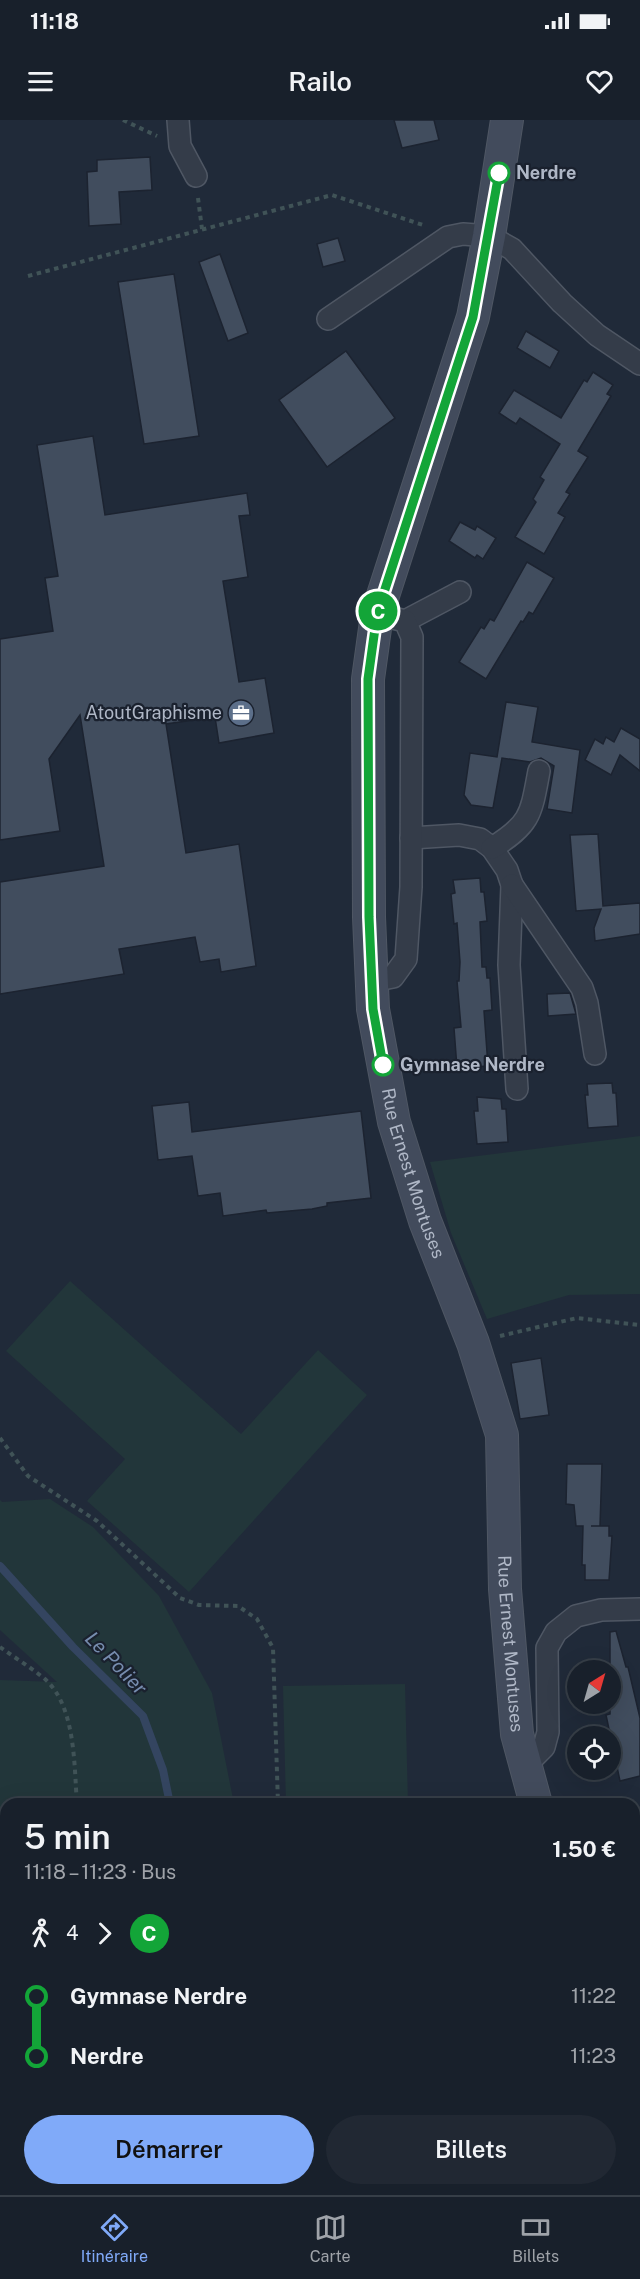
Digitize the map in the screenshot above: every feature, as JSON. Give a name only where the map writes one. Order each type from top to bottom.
[{"type":"street","points":[[178,120],[180,146],[196,176]]},
{"type":"street","name":"Rue Ernest Montuses","points":[[503,124],[489,236],[473,317],[391,618],[368,679],[368,798],[373,1009],[394,1122],[425,1221],[473,1343],[502,1435],[506,1600],[516,1734],[534,1798]]},
{"type":"street","points":[[328,319],[448,237],[463,234],[489,236],[512,249],[562,303],[597,335],[640,364]]},
{"type":"street","points":[[372,981],[393,977],[406,959],[411,887],[412,637],[391,618],[460,592]]},
{"type":"street","points":[[492,848],[515,834],[532,809],[539,771]]},
{"type":"street","points":[[411,838],[459,835],[480,839],[492,848],[507,870],[513,885],[582,988],[587,1003],[595,1054]]},
{"type":"street","points":[[513,885],[509,965],[518,1089]]},
{"type":"street","name":"Rue Ernest Montuses","points":[[525,1766],[544,1747],[548,1732],[547,1648],[556,1632],[576,1616],[601,1610],[640,1609]]},
{"type":"path","points":[[123,120],[180,146]]},
{"type":"path","points":[[196,176],[202,229]]},
{"type":"path","points":[[28,276],[332,195],[425,225],[448,237]]},
{"type":"path","points":[[473,1343],[577,1318],[640,1325]]},
{"type":"path","points":[[0,1438],[28,1476],[97,1521],[180,1598],[199,1605],[238,1606],[257,1620],[273,1648],[278,1798]]},
{"type":"path","points":[[0,1647],[47,1681],[62,1702],[73,1743],[76,1798]]},
{"type":"green space","points":[[640,1136],[640,1294],[569,1295],[487,1319],[451,1233],[430,1162]]},
{"type":"green space","points":[[70,1281],[241,1434],[318,1350],[367,1395],[189,1592],[87,1501],[125,1459],[6,1351]]},
{"type":"green space","points":[[50,1499],[93,1527],[159,1596],[212,1693],[233,1798],[0,1798],[0,1680],[57,1682],[0,1630],[0,1500],[2,1502]]},
{"type":"green space","points":[[405,1684],[408,1798],[286,1798],[283,1686]]},
{"type":"building","points":[[394,120],[434,120],[439,140],[402,148]]},
{"type":"building","points":[[150,157],[152,190],[119,192],[121,224],[89,226],[87,172],[97,171],[97,160]]},
{"type":"building","points":[[338,238],[345,261],[323,267],[317,244]]},
{"type":"building","points":[[220,254],[248,333],[228,341],[199,262]]},
{"type":"building","points":[[174,274],[199,436],[144,444],[118,282]]},
{"type":"building","points":[[526,331],[559,351],[550,368],[517,348]]},
{"type":"building","points":[[346,351],[395,418],[327,467],[279,400]]},
{"type":"building","points":[[593,372],[613,385],[607,394],[611,396],[578,451],[588,457],[566,492],[570,494],[558,513],[565,517],[544,554],[515,537],[536,502],[533,499],[544,480],[540,477],[560,444],[520,418],[516,424],[499,413],[514,390],[561,418],[584,380],[587,382]]},
{"type":"building","points":[[93,436],[105,515],[247,493],[250,515],[239,516],[248,577],[223,581],[239,682],[265,678],[274,733],[219,743],[215,717],[166,724],[186,853],[239,844],[256,966],[221,972],[219,959],[200,962],[195,937],[119,949],[124,974],[0,994],[0,882],[104,866],[80,715],[49,759],[60,831],[0,840],[0,639],[53,631],[45,578],[58,576],[37,445]]},
{"type":"building","points":[[460,522],[475,530],[477,526],[496,538],[483,559],[477,555],[475,558],[449,541]]},
{"type":"building","points":[[527,562],[554,578],[533,614],[529,612],[523,622],[521,621],[486,679],[459,662],[481,627],[484,629],[490,619],[494,621]]},
{"type":"building","points":[[506,702],[538,707],[532,742],[580,750],[572,813],[547,809],[554,766],[541,758],[530,762],[502,758],[493,808],[471,805],[464,795],[470,753],[497,757]]},
{"type":"building","points":[[621,728],[640,739],[640,771],[620,755],[611,775],[585,760],[595,739],[603,744],[606,737],[614,742]]},
{"type":"building","points":[[598,834],[603,906],[640,903],[640,934],[595,941],[594,928],[601,909],[576,911],[570,835]]},
{"type":"building","points":[[480,878],[487,921],[480,922],[482,967],[486,967],[487,978],[490,978],[492,1010],[484,1011],[488,1066],[457,1068],[454,1028],[461,1027],[457,981],[459,981],[460,962],[457,923],[454,924],[451,894],[455,893],[453,880]]},
{"type":"building","points":[[570,993],[576,1014],[548,1016],[547,994]]},
{"type":"building","points":[[612,1083],[613,1093],[616,1093],[618,1126],[588,1128],[585,1095],[588,1095],[587,1084]]},
{"type":"building","points":[[477,1097],[501,1099],[502,1109],[506,1109],[508,1142],[477,1144],[474,1111],[478,1111]]},
{"type":"building","points":[[189,1102],[192,1132],[361,1111],[371,1198],[327,1203],[327,1206],[312,1209],[267,1213],[266,1210],[223,1216],[220,1193],[198,1196],[192,1156],[158,1160],[152,1106]]},
{"type":"building","points":[[541,1358],[549,1415],[520,1419],[511,1363]]},
{"type":"building","points":[[567,1464],[602,1464],[600,1526],[609,1526],[609,1536],[612,1536],[609,1580],[585,1580],[585,1565],[582,1565],[583,1526],[576,1526],[574,1505],[566,1504]]},
{"type":"building","points":[[616,1631],[626,1667],[628,1667],[640,1718],[640,1776],[620,1781],[621,1726],[608,1726],[606,1715],[621,1714],[621,1660],[610,1660],[610,1632]]},
{"type":"waterway","name":"Le Polier","points":[[0,1566],[73,1647],[143,1716],[163,1770],[169,1798]]},
{"type":"bus line","name":"C","points":[[383,1065],[373,1009],[369,917],[368,679],[377,614],[473,317],[499,173]]},
{"type":"place","name":"Nerdre","points":[[499,173]]},
{"type":"place","name":"AtoutGraphisme","points":[[241,713]]},
{"type":"place","name":"Gymnase Nerdre","points":[[383,1065]]}]
